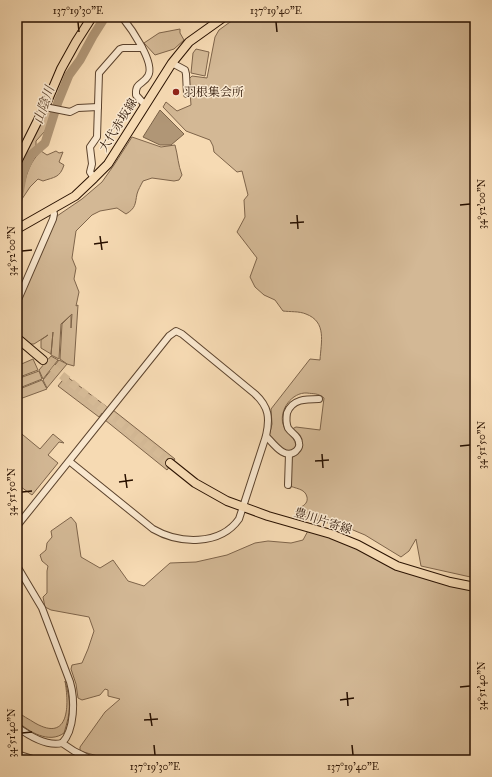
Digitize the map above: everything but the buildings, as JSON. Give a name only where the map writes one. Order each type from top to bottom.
[{"type":"main road","points":[[17,162],[49,108],[61,69],[92,17]]},
{"type":"main road","name":"大代赤坂線","points":[[17,229],[76,196],[108,164],[172,63],[189,42],[224,17]]},
{"type":"main road","points":[[17,338],[43,360]]},
{"type":"main road","name":"豊川片寄線","points":[[170,463],[195,483],[228,501],[268,516],[331,534],[358,545],[396,566],[450,582],[475,587]]},
{"type":"street","points":[[122,17],[148,60],[150,72],[136,89],[136,96],[145,104]]},
{"type":"street","points":[[94,178],[90,172],[92,164],[90,147],[97,137],[98,76],[100,70],[120,49],[142,48]]},
{"type":"street","points":[[172,63],[185,70],[188,94]]},
{"type":"street","points":[[49,108],[70,112],[78,108],[98,107]]},
{"type":"street","points":[[17,302],[53,219],[53,210]]},
{"type":"street","points":[[17,526],[69,461],[169,336],[176,332],[182,334],[255,394],[265,406],[268,417],[269,423],[266,436],[239,519],[224,532],[200,540],[176,538],[153,529],[69,461]]},
{"type":"street","points":[[266,436],[284,454],[295,453],[300,443],[298,437],[289,430],[286,422],[286,415],[290,407],[296,402],[303,399],[319,399]]},
{"type":"street","points":[[288,485],[289,454]]},
{"type":"street","points":[[17,566],[42,608],[73,692],[73,712],[66,740],[62,743],[53,744],[39,739],[26,733],[17,726]]},
{"type":"street","points":[[62,743],[92,760]]},
{"type":"street","points":[[17,754],[36,760]]},
{"type":"shaded area","points":[[237,17],[475,17],[475,578],[421,566],[416,539],[409,551],[401,557],[365,535],[353,530],[299,515],[301,507],[306,503],[307,499],[304,492],[288,485],[291,456],[298,452],[302,445],[292,429],[296,427],[320,430],[324,398],[316,394],[301,393],[296,395],[288,403],[282,419],[284,428],[296,445],[296,449],[291,451],[284,450],[269,437],[272,424],[271,409],[310,359],[320,360],[322,340],[320,327],[313,318],[306,314],[283,311],[275,300],[264,295],[255,287],[250,277],[257,258],[237,232],[245,217],[244,200],[248,195],[242,171],[237,172],[214,152],[210,140],[186,131],[163,107],[166,102],[177,111],[191,105],[189,79],[192,76],[207,78],[215,37],[219,30]]},
{"type":"shaded area","points":[[180,29],[180,33],[184,40],[174,49],[155,55],[144,43],[159,33]]},
{"type":"shaded area","points":[[196,49],[209,52],[205,76],[191,73],[193,53]]},
{"type":"shaded area","points":[[46,109],[54,111],[45,131],[36,141],[36,148],[27,161],[17,201],[17,166]]},
{"type":"shaded area","points":[[160,110],[184,134],[171,145],[160,145],[143,137]]},
{"type":"shaded area","points":[[132,137],[161,147],[175,145],[182,175],[179,180],[174,181],[152,178],[143,181],[137,192],[132,210],[126,214],[117,208],[100,211],[92,215],[76,231],[72,258],[76,268],[74,279],[79,292],[76,306],[78,305],[74,366],[67,364],[60,359],[62,324],[71,315],[71,328],[72,314],[61,324],[59,359],[51,355],[53,332],[51,354],[41,348],[41,340],[48,335],[34,344],[29,344],[17,334],[17,309],[57,216],[82,199],[102,182]]},
{"type":"shaded area","points":[[41,151],[47,155],[56,151],[59,153],[63,152],[59,162],[64,165],[61,172],[53,178],[43,181],[38,179],[30,187],[20,202],[29,168]]},
{"type":"shaded area","points":[[51,356],[58,360],[43,379],[39,370]]},
{"type":"shaded area","points":[[33,359],[38,370],[17,378],[17,366]]},
{"type":"shaded area","points":[[59,360],[67,364],[47,388],[43,380]]},
{"type":"shaded area","points":[[39,371],[42,379],[17,389],[17,379]]},
{"type":"shaded area","points":[[66,376],[107,407],[99,417],[58,386]]},
{"type":"shaded area","points":[[42,380],[47,389],[17,400],[17,390]]},
{"type":"shaded area","points":[[113,410],[175,459],[167,470],[105,420]]},
{"type":"shaded area","points":[[17,430],[40,449],[53,434],[64,443],[59,442],[48,455],[58,463],[32,495],[17,484]]},
{"type":"shaded area","points":[[71,517],[76,523],[81,557],[100,568],[113,560],[128,581],[144,586],[170,563],[196,562],[227,555],[255,543],[268,541],[291,543],[303,540],[309,529],[387,559],[475,587],[475,760],[112,760],[80,751],[80,747],[105,712],[120,699],[108,696],[108,690],[105,689],[100,695],[82,700],[78,698],[76,684],[71,669],[72,665],[82,663],[88,649],[94,631],[89,617],[51,610],[45,607],[43,597],[47,593],[48,566],[42,561],[40,555],[46,550],[47,543],[52,537],[51,531]]},
{"type":"shaded area","points":[[65,681],[69,707],[68,719],[64,733],[58,736],[46,737],[33,733],[17,721],[17,711],[35,723],[47,728],[55,728],[61,725],[65,718],[67,700]]},
{"type":"waterway","name":"山陰川","points":[[17,204],[23,172],[31,155],[45,143],[58,102],[69,75],[80,60],[105,17]]},
{"type":"tunnel","points":[[43,360],[170,463]]},
{"type":"place","name":"羽根集会所","points":[[176,92]]}]
